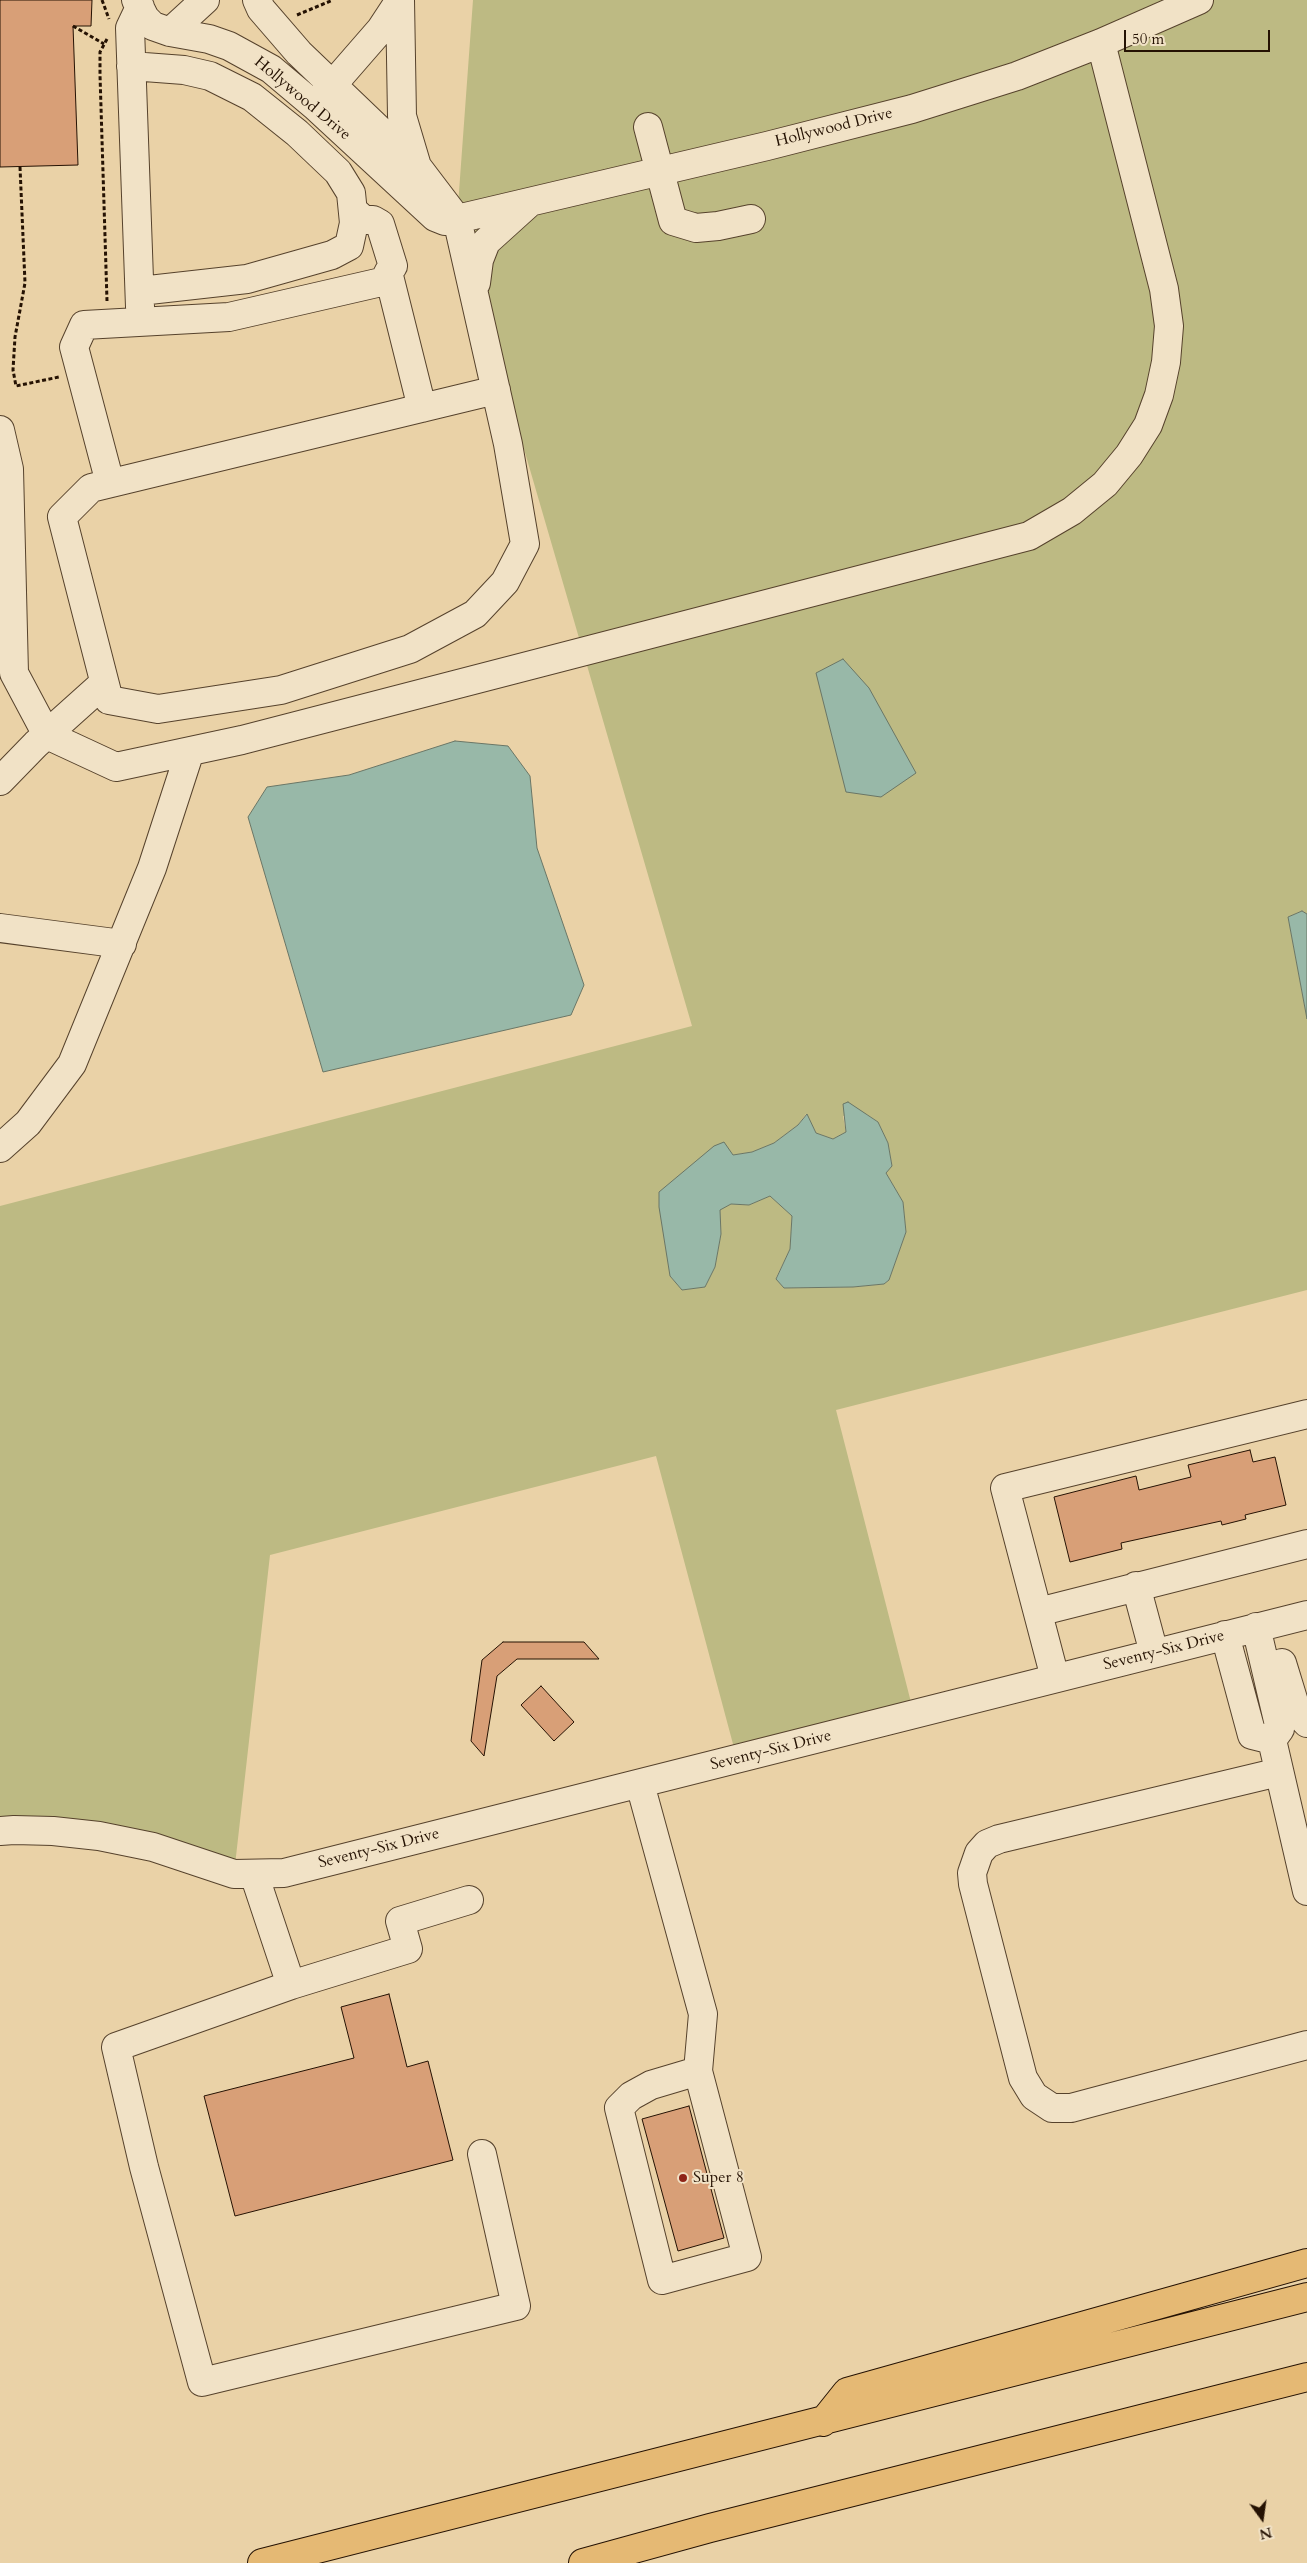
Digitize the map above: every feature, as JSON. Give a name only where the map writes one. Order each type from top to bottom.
[{"type":"highway","points":[[823,2422],[847,2392],[1307,2263]]},
{"type":"highway","points":[[262,2563],[823,2422],[1307,2297]]},
{"type":"highway","points":[[583,2563],[720,2526],[1307,2377]]},
{"type":"street","points":[[170,32],[205,0]]},
{"type":"street","name":"Hollywood Drive","points":[[257,0],[261,9],[298,53],[333,84],[416,165],[457,219]]},
{"type":"street","points":[[297,132],[315,106],[381,29],[400,0]]},
{"type":"street","points":[[400,0],[402,116],[416,165]]},
{"type":"street","name":"Hollywood Drive","points":[[138,3],[145,18],[153,26],[170,32],[209,39],[248,55],[271,69],[315,106],[434,217],[445,221],[912,109],[1017,76],[1101,43],[1199,0]]},
{"type":"street","points":[[138,3],[130,28],[140,322]]},
{"type":"street","points":[[0,430],[8,469],[14,672],[47,735],[116,766],[242,740],[1028,536],[1072,512],[1105,484],[1129,455],[1148,425],[1159,395],[1166,362],[1169,326],[1164,288],[1101,43]]},
{"type":"street","points":[[131,66],[184,70],[210,76],[252,97],[297,132],[338,172],[351,193],[358,215],[354,223],[349,246],[332,255],[247,279],[140,291]]},
{"type":"street","points":[[648,127],[673,220],[696,228],[718,226],[751,219]]},
{"type":"street","points":[[474,295],[479,260],[486,242],[532,201]]},
{"type":"street","points":[[358,215],[380,224],[393,266],[389,277],[422,408]]},
{"type":"street","points":[[457,219],[496,390],[508,444],[525,544],[505,582],[475,614],[410,649],[281,690],[158,709],[108,700],[62,517],[91,488],[496,390]]},
{"type":"street","points":[[110,483],[74,348],[84,325],[229,317],[389,277]]},
{"type":"street","points":[[0,781],[36,744],[104,683]]},
{"type":"street","points":[[0,1148],[28,1123],[72,1064],[152,868],[190,751]]},
{"type":"street","points":[[0,928],[122,944]]},
{"type":"street","points":[[1055,1678],[1005,1488],[1307,1414]]},
{"type":"street","points":[[1038,1612],[1307,1544]]},
{"type":"street","points":[[1136,1586],[1154,1653]]},
{"type":"street","name":"Seventy-Six Drive","points":[[244,1874],[284,1873],[1307,1615]]},
{"type":"street","points":[[1263,1625],[1297,1712],[1307,1723]]},
{"type":"street","points":[[1263,1625],[1280,1729],[1272,1740],[1307,1891]]},
{"type":"street","points":[[1225,1635],[1252,1735],[1272,1740]]},
{"type":"street","points":[[1279,1772],[999,1839],[987,1844],[979,1854],[972,1873],[973,1884],[1022,2078],[1034,2096],[1052,2108],[1071,2108],[1307,2045]]},
{"type":"street","points":[[640,1784],[703,2014],[698,2071],[746,2257],[662,2280],[619,2108],[632,2096],[651,2085],[698,2071]]},
{"type":"street","points":[[0,1832],[14,1830],[98,1836],[153,1847],[244,1874],[291,1985]]},
{"type":"street","points":[[469,1900],[400,1920],[408,1949],[291,1985],[116,2047],[144,2167],[202,2382],[516,2306],[482,2154]]},
{"type":"path","points":[[102,0],[110,22]]},
{"type":"path","points":[[291,18],[334,0]]},
{"type":"path","points":[[73,26],[104,44]]},
{"type":"path","points":[[108,36],[100,52],[108,311]]},
{"type":"path","points":[[20,167],[25,283],[15,337],[13,370],[16,386],[80,372]]},
{"type":"shaded area","points":[[473,0],[1307,0],[1307,914],[1302,911],[1288,917],[1307,1019],[1307,1290],[836,1410],[914,1714],[737,1759],[656,1456],[270,1555],[234,1874],[0,1831],[0,1206],[692,1026],[457,219]],"holes":[[[806,1114],[816,1133],[833,1139],[846,1132],[843,1116],[866,1114],[878,1122],[888,1143],[892,1166],[886,1173],[903,1202],[906,1232],[889,1280],[884,1284],[853,1287],[784,1288],[776,1278],[790,1249],[792,1216],[770,1196],[749,1205],[731,1204],[719,1210],[721,1234],[715,1267],[705,1287],[682,1290],[670,1276],[667,1245],[733,1155],[752,1152],[774,1143],[798,1125]]]},
{"type":"shaded area","points":[[843,659],[869,688],[916,773],[881,797],[846,792],[816,673]]},
{"type":"shaded area","points":[[455,741],[508,746],[530,776],[537,848],[584,985],[571,1015],[323,1072],[248,817],[267,787],[349,775]]},
{"type":"shaded area","points":[[1302,911],[1307,914],[1307,1019],[1288,917]]},
{"type":"shaded area","points":[[848,1102],[878,1122],[888,1143],[892,1166],[886,1173],[903,1202],[906,1232],[889,1280],[884,1284],[853,1287],[784,1288],[776,1279],[790,1249],[792,1216],[770,1196],[749,1205],[731,1204],[720,1210],[721,1234],[715,1267],[705,1287],[682,1290],[670,1276],[659,1207],[659,1192],[714,1146],[724,1142],[733,1155],[752,1152],[774,1143],[798,1125],[807,1114],[816,1133],[833,1139],[846,1132],[843,1104]]},
{"type":"building","points":[[0,0],[92,0],[91,26],[73,26],[78,165],[0,167]]},
{"type":"building","points":[[1250,1450],[1253,1462],[1275,1457],[1286,1505],[1245,1515],[1246,1519],[1222,1525],[1221,1521],[1121,1543],[1122,1549],[1070,1562],[1054,1497],[1136,1476],[1139,1490],[1191,1477],[1188,1465]]},
{"type":"building","points":[[503,1642],[584,1642],[599,1659],[517,1659],[497,1676],[484,1756],[471,1741],[482,1660]]},
{"type":"building","points":[[541,1686],[574,1722],[554,1741],[521,1705]]},
{"type":"building","points":[[389,1994],[407,2067],[428,2061],[453,2160],[235,2216],[204,2096],[354,2058],[341,2007]]},
{"type":"building","name":"Super 8","points":[[689,2106],[724,2238],[678,2251],[642,2119]]},
{"type":"place","name":"Super 8","points":[[683,2178]]}]
